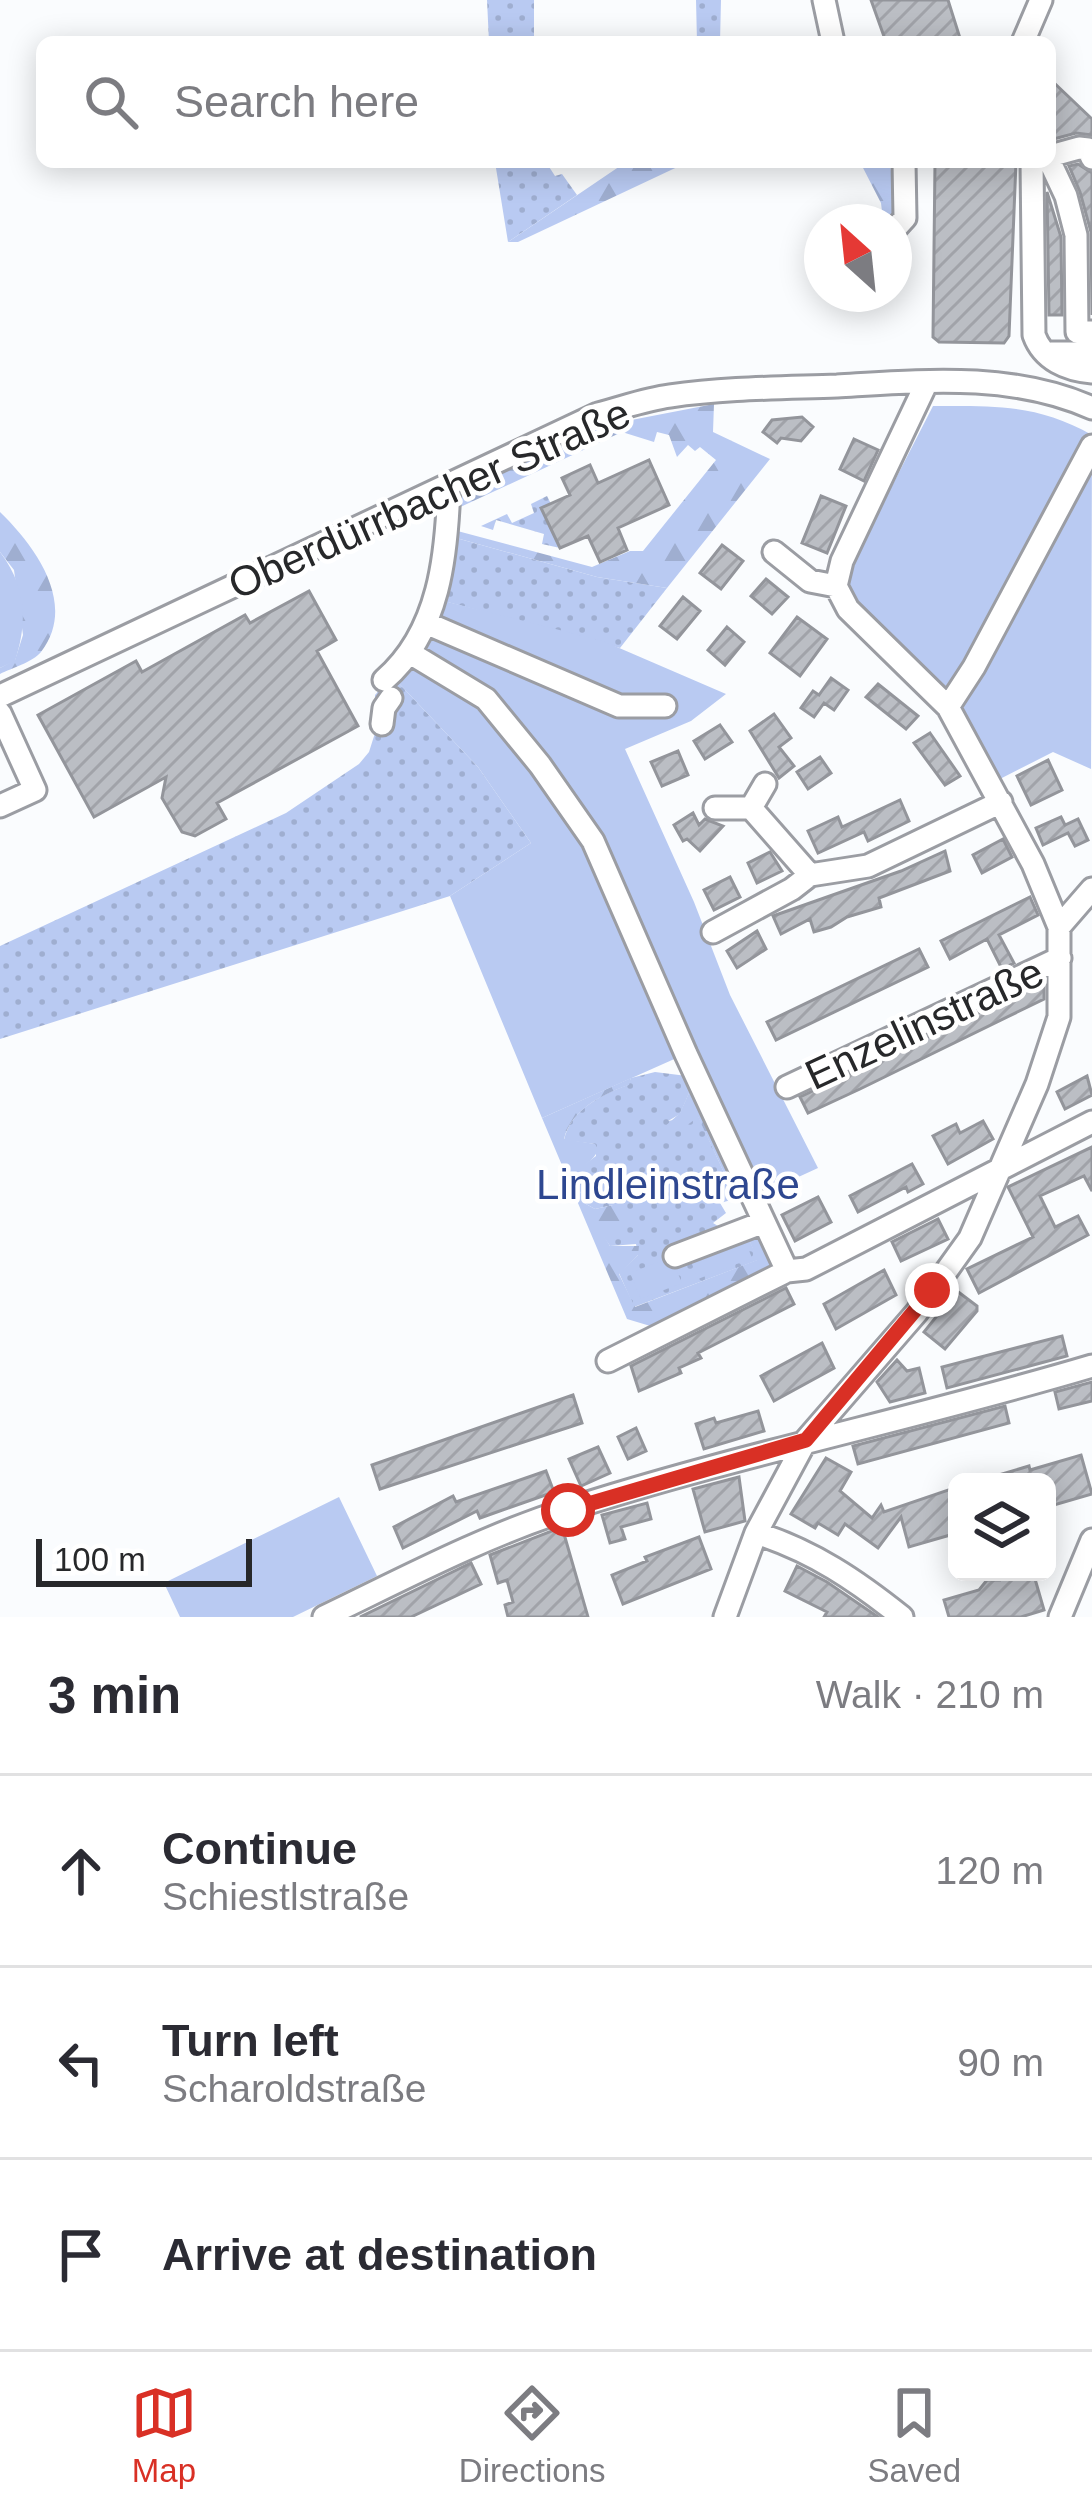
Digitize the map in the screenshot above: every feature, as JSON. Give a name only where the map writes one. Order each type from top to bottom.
[{"type":"street","points":[[824,0],[832,36]]},
{"type":"street","points":[[1026,36],[1041,0]]},
{"type":"street","points":[[1056,157],[1079,148],[1088,149],[1092,158]]},
{"type":"street","points":[[904,168],[904,204]]},
{"type":"street","points":[[1032,168],[1034,335],[1045,355],[1086,365]]},
{"type":"street","points":[[1054,168],[1076,235],[1077,332],[1092,332]]},
{"type":"street","points":[[725,1617],[757,1533],[806,1440],[917,1312],[970,1238],[1003,1166],[1059,1017],[1059,927],[1001,802],[948,706],[848,609],[836,586],[842,561],[927,382]]},
{"type":"street","name":"Oberdürrbacher Straße","points":[[0,696],[598,414],[665,396],[927,382],[1004,383],[1058,392],[1092,408]]},
{"type":"street","points":[[948,706],[974,667],[1092,446]]},
{"type":"street","points":[[382,724],[388,689],[426,623],[438,588],[449,484]]},
{"type":"street","points":[[774,552],[811,581],[836,586]]},
{"type":"street","points":[[426,623],[620,706],[665,706]]},
{"type":"street","points":[[410,653],[486,699],[593,841],[787,1271]]},
{"type":"street","points":[[0,712],[11,748],[35,790],[0,806]]},
{"type":"street","points":[[0,769],[11,748]]},
{"type":"street","points":[[751,808],[766,784]]},
{"type":"street","points":[[713,932],[810,875],[868,866],[1001,802]]},
{"type":"street","points":[[715,808],[751,808],[810,875]]},
{"type":"street","points":[[1059,927],[1092,889]]},
{"type":"street","name":"Enzelinstraße","points":[[788,1087],[1060,958]]},
{"type":"street","points":[[608,1361],[787,1271],[806,1269],[962,1192],[1092,1122]]},
{"type":"street","points":[[675,1256],[764,1222]]},
{"type":"street","points":[[324,1617],[479,1542],[568,1509],[806,1440],[1092,1366]]},
{"type":"street","points":[[757,1533],[816,1557],[902,1617]]},
{"type":"street","points":[[1060,1617],[1092,1540]]},
{"type":"green space","points":[[487,0],[534,0],[534,36],[489,36]]},
{"type":"green space","points":[[696,0],[721,0],[720,36],[697,36]]},
{"type":"green space","points":[[496,168],[550,168],[555,176],[562,174],[577,195],[508,242]]},
{"type":"green space","points":[[617,168],[675,168],[518,242],[508,242]]},
{"type":"green space","points":[[863,168],[891,168],[894,204],[881,204]]},
{"type":"green space","points":[[714,404],[713,432],[770,459],[667,588],[597,577],[449,536],[450,529],[592,567],[630,551],[643,551],[716,460],[700,447],[695,451],[688,445],[677,457],[669,435],[657,432],[654,442],[622,432],[456,509],[461,492],[468,487],[471,491],[485,483],[484,479],[590,428]]},
{"type":"green space","points":[[933,406],[1034,412],[1092,435],[1091,769],[1053,752],[996,781],[861,614],[848,586],[850,568]]},
{"type":"green space","points":[[547,496],[551,504],[542,509],[560,548],[542,544],[544,534],[496,520],[493,530],[481,526],[507,514],[512,523],[534,513],[531,504]]},
{"type":"green space","points":[[0,512],[26,541],[48,577],[55,615],[41,652],[0,674],[0,668],[15,660],[23,635],[14,570],[0,552]]},
{"type":"green space","points":[[449,536],[597,577],[667,588],[620,648],[440,600]]},
{"type":"green space","points":[[0,552],[20,591],[23,618],[15,661],[0,668]]},
{"type":"green space","points":[[440,600],[603,641],[726,694],[691,721],[625,749],[730,995],[818,1168],[757,1196],[690,1052],[542,1118],[450,896],[531,843],[478,767],[392,676]]},
{"type":"green space","points":[[392,676],[478,767],[531,843],[450,896],[0,1039],[0,946],[286,813],[359,764],[375,733],[375,695]]},
{"type":"green space","name":"Lindleinstraße","points":[[655,1072],[687,1076],[692,1086],[680,1114],[668,1121],[698,1116],[727,1179],[717,1198],[726,1213],[713,1223],[741,1220],[758,1260],[634,1307],[619,1273],[638,1255],[636,1244],[610,1246],[603,1236],[611,1228],[613,1205],[595,1209],[586,1204],[574,1179],[577,1170],[596,1156],[595,1144],[564,1140],[573,1120],[588,1105],[628,1085],[631,1078]]},
{"type":"green space","points":[[631,1078],[629,1085],[598,1098],[581,1112],[564,1139],[595,1144],[598,1149],[574,1179],[586,1204],[622,1210],[622,1223],[604,1236],[610,1246],[639,1246],[638,1255],[619,1274],[635,1307],[757,1260],[747,1234],[761,1229],[779,1269],[657,1328],[627,1319],[542,1118]]},
{"type":"green space","points":[[692,1086],[746,1196],[720,1203],[717,1199],[727,1179],[698,1117],[682,1129],[661,1130],[680,1113]]},
{"type":"green space","points":[[742,1233],[752,1258],[698,1279],[688,1254]]},
{"type":"green space","points":[[671,1257],[682,1283],[641,1299],[630,1273]]},
{"type":"green space","points":[[339,1497],[377,1576],[293,1617],[180,1617],[164,1583]]},
{"type":"building","points":[[871,0],[948,0],[959,36],[884,36]]},
{"type":"building","points":[[1056,85],[1092,119],[1092,135],[1056,138]]},
{"type":"building","points":[[1078,164],[1092,173],[1092,315],[1091,232],[1069,166]]},
{"type":"building","points":[[935,168],[1016,168],[1009,336],[1004,343],[939,342],[933,337]]},
{"type":"building","points":[[1047,192],[1061,237],[1062,315],[1049,315]]},
{"type":"building","points":[[802,417],[813,427],[801,441],[781,438],[777,443],[763,432],[772,420]]},
{"type":"building","points":[[854,439],[878,450],[864,481],[840,469]]},
{"type":"building","points":[[649,460],[669,505],[618,528],[627,550],[600,562],[588,536],[560,548],[541,508],[570,495],[562,478],[590,465],[598,483]]},
{"type":"building","points":[[821,496],[846,506],[827,553],[802,543]]},
{"type":"building","points":[[722,545],[743,561],[721,589],[700,573]]},
{"type":"building","points":[[766,579],[788,597],[772,614],[751,596]]},
{"type":"building","points":[[309,591],[336,640],[317,651],[358,726],[217,803],[226,819],[195,836],[182,832],[162,798],[166,777],[94,817],[38,715],[136,661],[142,672],[245,615],[250,623]]},
{"type":"building","points":[[683,597],[700,611],[677,639],[660,626]]},
{"type":"building","points":[[797,617],[827,639],[800,676],[770,653]]},
{"type":"building","points":[[727,627],[744,642],[725,665],[708,650]]},
{"type":"building","points":[[831,678],[848,690],[834,710],[824,703],[814,717],[801,708]]},
{"type":"building","points":[[878,684],[918,716],[906,729],[866,697]]},
{"type":"building","points":[[774,714],[791,738],[779,747],[794,766],[779,778],[750,731]]},
{"type":"building","points":[[720,725],[732,742],[705,759],[694,741]]},
{"type":"building","points":[[930,733],[960,776],[945,785],[914,743]]},
{"type":"building","points":[[678,751],[688,775],[662,786],[651,762]]},
{"type":"building","points":[[820,757],[831,773],[808,789],[797,772]]},
{"type":"building","points":[[1048,760],[1062,790],[1031,805],[1017,776]]},
{"type":"building","points":[[900,800],[909,821],[868,841],[864,832],[818,853],[808,831],[838,817],[842,827]]},
{"type":"building","points":[[693,813],[699,825],[705,819],[723,826],[700,851],[687,839],[683,841],[674,825]]},
{"type":"building","points":[[1061,817],[1065,825],[1078,819],[1088,840],[1075,846],[1068,833],[1043,845],[1036,828]]},
{"type":"building","points":[[1003,839],[1012,857],[982,873],[973,855]]},
{"type":"building","points":[[945,851],[950,871],[879,898],[881,907],[831,927],[814,932],[810,919],[781,934],[773,916],[901,871]]},
{"type":"building","points":[[770,852],[782,871],[757,883],[748,863]]},
{"type":"building","points":[[730,877],[740,897],[714,910],[704,890]]},
{"type":"building","points":[[1030,897],[1038,915],[999,935],[1014,963],[1002,969],[987,939],[950,959],[941,941]]},
{"type":"building","points":[[757,931],[766,949],[737,968],[727,951]]},
{"type":"building","points":[[919,949],[928,967],[776,1040],[767,1022]]},
{"type":"building","points":[[1044,982],[1044,999],[808,1113],[800,1097]]},
{"type":"building","points":[[1087,1076],[1092,1095],[1065,1109],[1057,1092]]},
{"type":"building","points":[[983,1121],[993,1139],[948,1164],[933,1136],[956,1124],[960,1133]]},
{"type":"building","points":[[1092,1147],[1092,1191],[1084,1176],[1040,1196],[1055,1227],[1078,1216],[1088,1235],[979,1293],[967,1269],[1033,1237],[1008,1187]]},
{"type":"building","points":[[912,1164],[923,1184],[908,1192],[906,1187],[858,1212],[850,1196]]},
{"type":"building","points":[[818,1197],[831,1222],[795,1241],[782,1215]]},
{"type":"building","points":[[938,1219],[948,1239],[901,1261],[892,1242]]},
{"type":"building","points":[[884,1270],[896,1295],[836,1329],[824,1304]]},
{"type":"building","points":[[786,1288],[794,1304],[698,1353],[701,1358],[679,1368],[681,1373],[639,1391],[631,1366]]},
{"type":"building","points":[[957,1291],[977,1311],[945,1349],[924,1332]]},
{"type":"building","points":[[1062,1336],[1067,1356],[947,1388],[942,1367]]},
{"type":"building","points":[[822,1343],[834,1368],[774,1401],[761,1376]]},
{"type":"building","points":[[897,1360],[907,1371],[919,1368],[925,1393],[890,1402],[877,1382]]},
{"type":"building","points":[[1092,1382],[1092,1401],[1059,1409],[1055,1392]]},
{"type":"building","points":[[573,1395],[582,1423],[380,1489],[372,1465]]},
{"type":"building","points":[[1005,1406],[1009,1423],[858,1464],[853,1446]]},
{"type":"building","points":[[758,1411],[764,1431],[704,1449],[696,1424]]},
{"type":"building","points":[[636,1428],[646,1451],[628,1459],[618,1437]]},
{"type":"building","points":[[598,1447],[610,1473],[581,1486],[569,1459]]},
{"type":"building","points":[[1081,1455],[1092,1494],[1056,1504],[1056,1473],[1005,1473],[1029,1466],[1030,1470]]},
{"type":"building","points":[[826,1458],[851,1472],[840,1491],[872,1518],[881,1505],[884,1512],[948,1490],[948,1536],[909,1547],[901,1517],[878,1548],[845,1524],[838,1535],[791,1514]]},
{"type":"building","points":[[546,1471],[554,1492],[480,1518],[477,1511],[403,1548],[394,1527],[453,1496],[456,1502]]},
{"type":"building","points":[[739,1477],[745,1521],[705,1532],[693,1489]]},
{"type":"building","points":[[647,1503],[651,1519],[621,1527],[625,1539],[610,1543],[602,1515]]},
{"type":"building","points":[[562,1527],[588,1617],[508,1617],[505,1605],[513,1602],[507,1580],[498,1583],[490,1555]]},
{"type":"building","points":[[699,1537],[711,1569],[623,1604],[612,1575]]},
{"type":"building","points":[[471,1563],[481,1584],[411,1617],[360,1617]]},
{"type":"building","points":[[797,1566],[878,1617],[824,1617],[827,1612],[785,1591]]},
{"type":"building","points":[[986,1581],[1036,1581],[1044,1610],[1021,1617],[949,1617],[944,1600],[979,1590]]},
{"type":"route","points":[[568,1510],[806,1440],[932,1290]]}]
